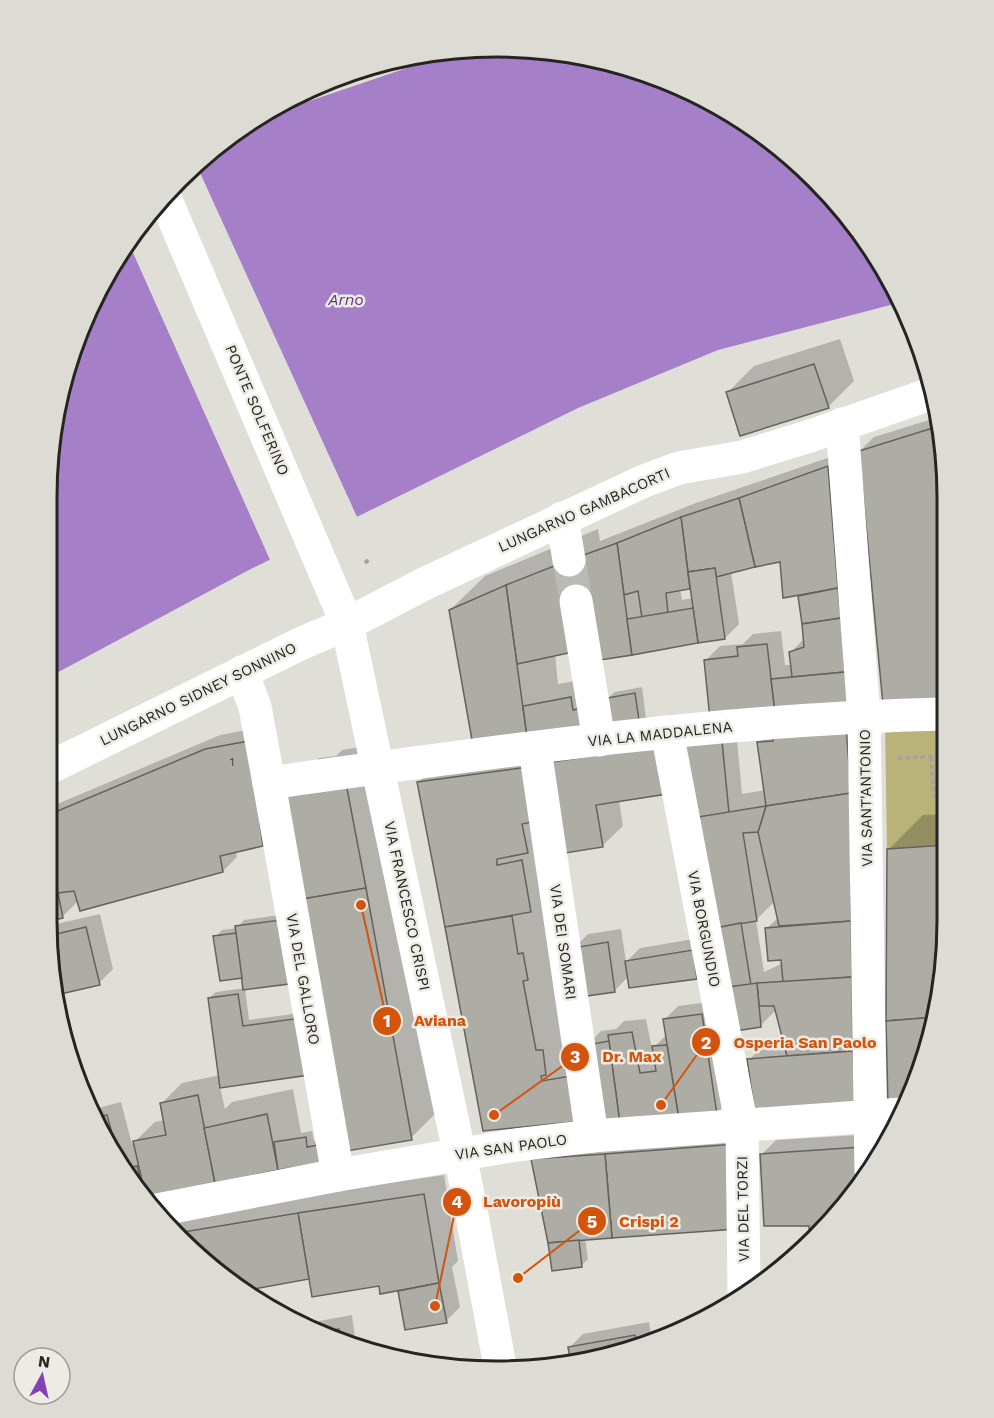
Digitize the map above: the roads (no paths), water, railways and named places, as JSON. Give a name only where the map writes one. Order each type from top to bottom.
[{"type":"street","name":"PONTE SOLFERINO","points":[[168,205],[347,624]]},
{"type":"street","name":"LUNGARNO GAMBACORTI","points":[[347,624],[426,583],[562,518],[679,468],[742,457],[925,396]]},
{"type":"street","name":"VIA SANT'ANTONIO","points":[[842,424],[864,716],[871,1153]]},
{"type":"street","points":[[562,518],[569,560]]},
{"type":"street","points":[[576,600],[599,740]]},
{"type":"street","name":"LUNGARNO SIDNEY SONNINO","points":[[57,764],[242,672],[347,624]]},
{"type":"street","name":"VIA FRANCESCO CRISPI","points":[[347,624],[460,1154],[499,1361]]},
{"type":"street","name":"VIA DEL GALLORO","points":[[242,672],[255,707],[338,1175]]},
{"type":"street","name":"VIA LA MADDALENA","points":[[269,783],[443,758],[667,732],[864,716],[937,714]]},
{"type":"street","name":"VIA BORGUNDIO","points":[[667,732],[742,1127]]},
{"type":"street","name":"VIA DEI SOMARI","points":[[535,749],[592,1136]]},
{"type":"street","name":"VIA SAN PAOLO","points":[[164,1209],[460,1154],[592,1136],[892,1115]]},
{"type":"street","name":"VIA DEL TORZI","points":[[742,1127],[744,1285]]},
{"type":"water","name":"Arno","points":[[468,58],[526,58],[554,61],[583,65],[638,80],[692,102],[717,116],[765,148],[787,166],[828,207],[846,229],[893,304],[718,350],[578,408],[247,571],[57,673],[58,468],[65,411],[90,329],[116,277],[148,229],[166,207],[207,166],[229,148],[296,106],[419,64]]},
{"type":"tunnel","points":[[569,560],[576,601]]},
{"type":"place","name":"Aviana","points":[[361,905]]},
{"type":"place","name":"Osperia San Paolo","points":[[661,1105]]},
{"type":"place","name":"Dr. Max","points":[[494,1115]]},
{"type":"place","name":"Crispi 2","points":[[518,1278]]},
{"type":"place","name":"Lavoropiù","points":[[435,1306]]}]
